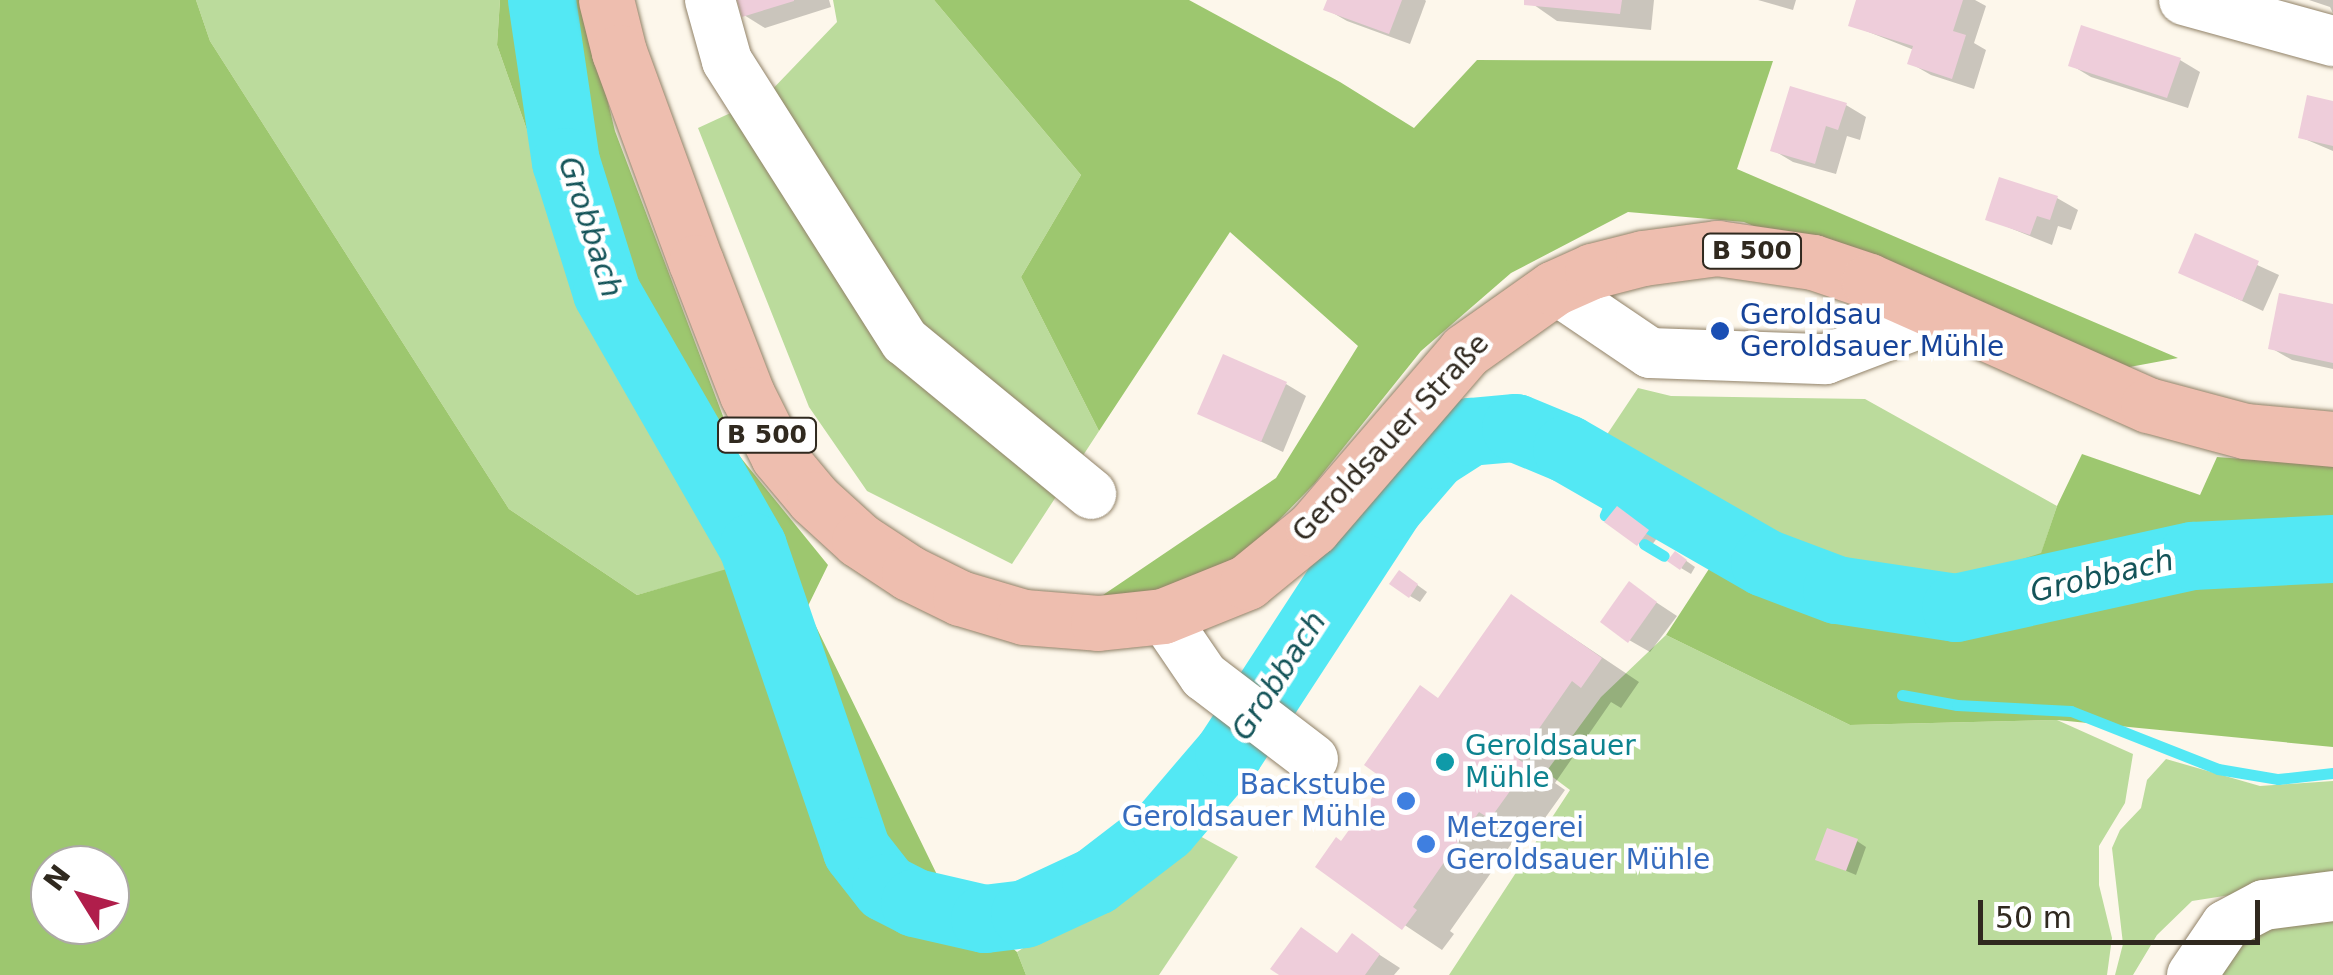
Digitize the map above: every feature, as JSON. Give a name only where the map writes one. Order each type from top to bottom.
[{"type":"main road","name":"Geroldsauer Straße","points":[[606,0],[619,52],[746,394],[778,456],[814,499],[859,540],[909,573],[960,598],[1042,618],[1098,623],[1163,616],[1247,582],[1313,528],[1465,351],[1554,288],[1592,271],[1643,258],[1717,248],[1813,262],[1944,314],[2148,405],[2244,431],[2333,438]]},
{"type":"street","points":[[710,0],[727,61],[904,341],[1091,494]]},
{"type":"street","points":[[2184,0],[2333,41]]},
{"type":"street","points":[[1554,288],[1650,353],[1826,359],[1944,314]]},
{"type":"street","points":[[1163,616],[1204,676],[1313,759]]},
{"type":"street","points":[[2192,975],[2226,925],[2238,918],[2264,904],[2333,896]]},
{"type":"green space","points":[[0,0],[196,0],[210,41],[509,509],[637,595],[737,566],[589,306],[497,45],[500,0],[583,0],[615,131],[737,453],[828,565],[807,608],[944,889],[1017,952],[1026,975],[0,975]]},
{"type":"green space","points":[[196,0],[500,0],[497,45],[589,306],[738,567],[637,595],[509,509],[210,41]]},
{"type":"green space","points":[[833,0],[934,0],[1081,175],[1021,277],[1099,431],[1012,564],[867,491],[809,407],[698,128],[765,97],[837,22]]},
{"type":"green space","points":[[934,0],[1189,0],[1340,82],[1414,128],[1477,60],[1773,61],[1737,169],[2178,358],[2108,371],[1744,222],[1628,212],[1511,273],[1421,351],[1315,483],[1249,551],[1149,599],[1103,595],[1276,478],[1358,346],[1230,232],[1099,431],[1021,277],[1081,175]]},
{"type":"green space","points":[[1638,388],[1671,396],[1865,399],[2057,506],[2041,554],[1954,582],[1787,545],[1742,518],[1728,533],[1600,445]]},
{"type":"green space","points":[[2082,454],[2200,495],[2217,457],[2333,466],[2333,747],[2057,720],[1850,725],[1666,635],[1742,518],[1787,545],[1954,582],[2041,553],[2057,506]]},
{"type":"green space","points":[[1666,635],[1850,725],[2057,720],[2133,754],[2125,803],[2099,846],[2099,885],[2112,938],[2107,975],[1449,975],[1570,790],[1546,772],[1601,697]]},
{"type":"green space","points":[[2166,759],[2260,786],[2333,781],[2333,879],[2192,901],[2157,935],[2133,975],[2115,975],[2123,944],[2112,848],[2120,830],[2141,808],[2147,780]]},
{"type":"green space","points":[[1198,835],[1238,857],[1159,975],[1026,975],[1017,952]]},
{"type":"green space","points":[[2333,912],[2333,975],[2218,975],[2226,958],[2263,923]]},
{"type":"building","points":[[737,0],[794,0],[794,1],[742,17]]},
{"type":"building","points":[[1327,0],[1402,0],[1389,34],[1323,10]]},
{"type":"building","points":[[1524,0],[1622,0],[1620,14],[1524,5]]},
{"type":"building","points":[[1856,0],[1963,0],[1953,31],[1966,35],[1952,79],[1907,64],[1913,46],[1848,26]]},
{"type":"building","points":[[2081,25],[2181,58],[2167,98],[2068,66]]},
{"type":"building","points":[[1790,86],[1847,103],[1838,130],[1826,126],[1815,164],[1770,151]]},
{"type":"building","points":[[2307,95],[2333,101],[2333,146],[2298,138]]},
{"type":"building","points":[[1999,177],[2058,196],[2050,220],[2037,216],[2030,235],[1985,220]]},
{"type":"building","points":[[2195,233],[2259,261],[2242,301],[2178,273]]},
{"type":"building","points":[[2279,293],[2333,304],[2333,363],[2268,349]]},
{"type":"building","points":[[1223,354],[1287,382],[1261,442],[1197,414]]},
{"type":"building","points":[[1617,506],[1649,530],[1637,546],[1604,522]]},
{"type":"building","points":[[1675,551],[1687,560],[1680,570],[1667,561]]},
{"type":"building","points":[[1399,570],[1418,584],[1409,598],[1389,584]]},
{"type":"building","points":[[1629,581],[1657,602],[1628,643],[1600,622]]},
{"type":"building","name":"Geroldsauer Mühle","points":[[1511,594],[1602,658],[1581,688],[1572,681],[1518,759],[1528,766],[1490,819],[1479,812],[1413,907],[1417,910],[1402,930],[1315,867],[1336,837],[1341,841],[1385,780],[1364,765],[1420,685],[1438,698]]},
{"type":"building","points":[[1827,828],[1858,839],[1846,871],[1815,860]]},
{"type":"building","points":[[1301,927],[1337,953],[1352,933],[1380,954],[1365,975],[1279,975],[1270,969]]},
{"type":"waterway","name":"Grobbach","points":[[542,0],[566,162],[607,293],[753,547],[857,851],[886,888],[915,903],[985,919],[1025,914],[1096,881],[1165,828],[1229,753],[1390,506],[1434,455],[1470,432],[1516,428],[1567,449],[1765,563],[1837,590],[1956,608],[2193,556],[2333,549]]},
{"type":"waterway","points":[[1601,468],[1613,496],[1605,515]]},
{"type":"waterway","points":[[1644,544],[1664,556]]},
{"type":"waterway","points":[[1902,695],[1957,705],[2071,711],[2218,769],[2278,779],[2333,773]]},
{"type":"place","name":"Geroldsau Geroldsauer Mühle","points":[[1720,331]]},
{"type":"place","name":"Geroldsauer Mühle","points":[[1445,762]]},
{"type":"place","name":"Backstube Geroldsauer Mühle","points":[[1406,801]]},
{"type":"place","name":"Metzgerei Geroldsauer Mühle","points":[[1426,844]]}]
